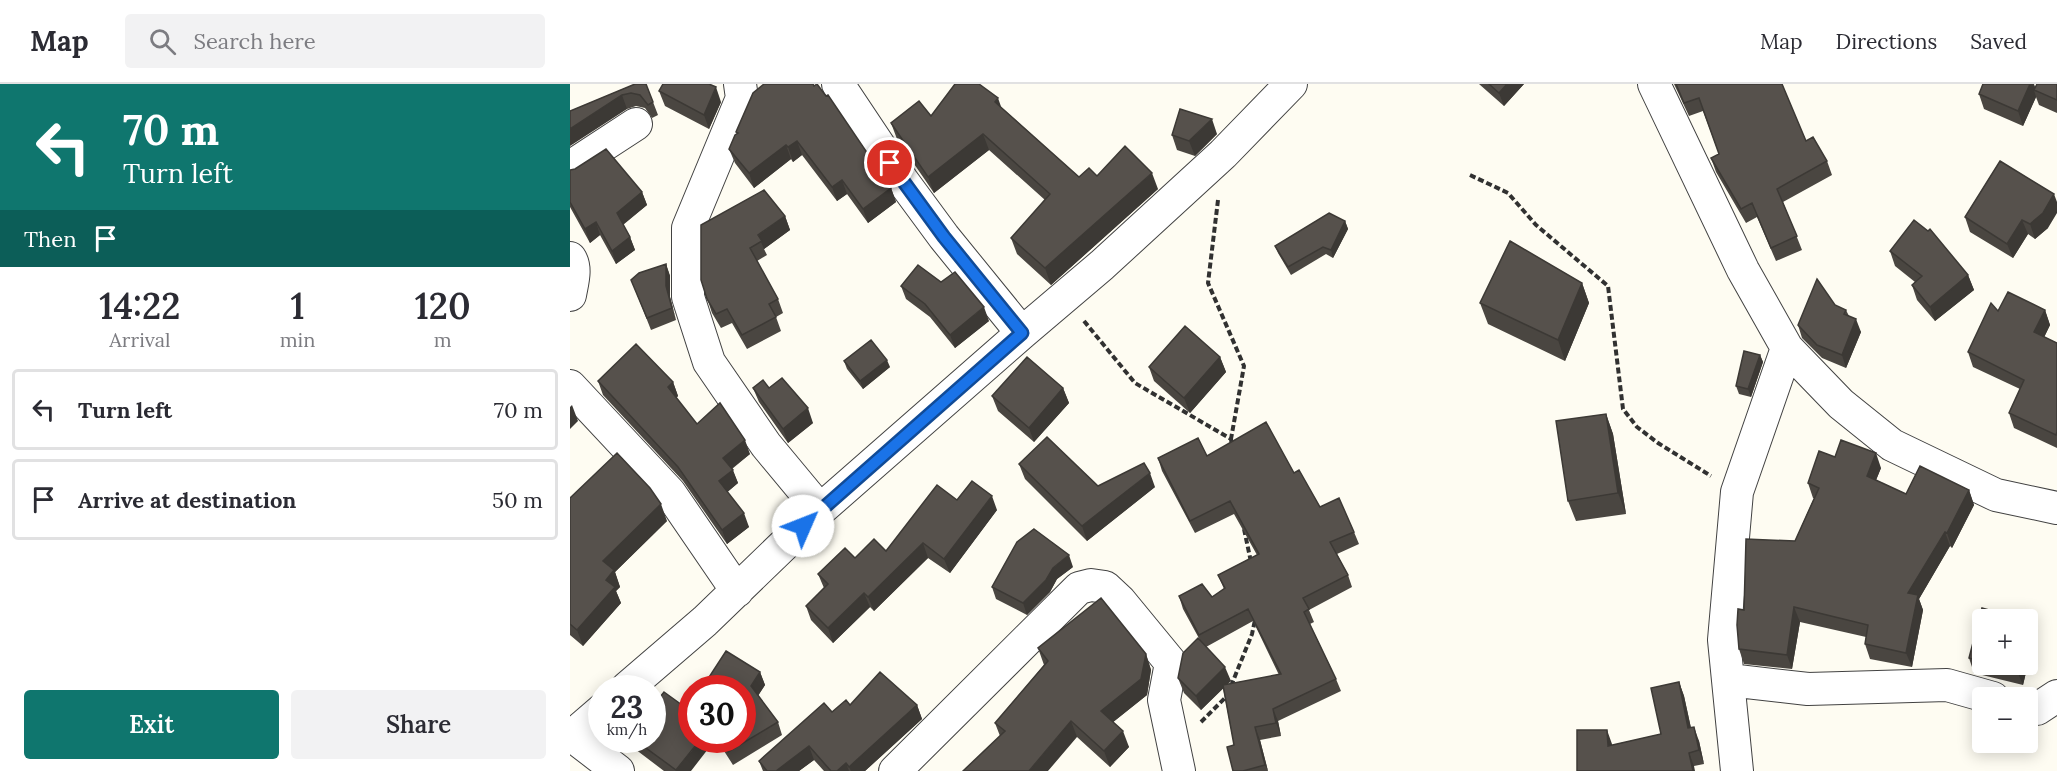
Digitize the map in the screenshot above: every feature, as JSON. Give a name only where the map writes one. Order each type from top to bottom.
[{"type":"street","points":[[740,84],[742,98],[688,228],[688,297],[709,362],[766,445],[820,510]]},
{"type":"street","points":[[838,84],[923,209],[1022,333]]},
{"type":"street","points":[[642,675],[705,621],[820,510],[1065,297],[1223,154],[1291,84]]},
{"type":"street","points":[[1654,84],[1743,270],[1787,348],[1841,404],[1892,446],[1996,495],[2057,508]]},
{"type":"street","points":[[570,166],[636,124]]},
{"type":"street","points":[[570,258],[573,262],[573,278],[570,295]]},
{"type":"street","points":[[1737,771],[1724,640],[1737,492],[1787,348]]},
{"type":"street","points":[[570,386],[670,493],[737,591]]},
{"type":"street","points":[[895,771],[1079,588],[1091,585],[1105,587],[1120,601],[1171,663],[1164,700],[1177,760]]},
{"type":"street","points":[[1729,680],[1808,689],[1947,685],[1972,692]]},
{"type":"street","points":[[2038,708],[2057,696]]},
{"type":"path","points":[[1223,154],[1208,283],[1244,366],[1231,439],[1232,450]]},
{"type":"path","points":[[1470,175],[1508,193],[1536,225],[1608,286],[1623,409],[1637,426],[1658,443],[1737,492]]},
{"type":"path","points":[[1065,297],[1135,383],[1231,439]]},
{"type":"path","points":[[1244,528],[1251,563]]},
{"type":"path","points":[[1177,760],[1227,697],[1252,634],[1256,616]]},
{"type":"building","points":[[635,84],[646,84],[653,102],[648,105],[640,95],[631,93],[622,95],[570,129],[570,111]]},
{"type":"building","points":[[663,84],[709,84],[716,87],[704,115],[659,91]]},
{"type":"building","points":[[764,84],[813,84],[814,86],[817,84],[826,96],[828,95],[891,188],[863,209],[842,180],[832,187],[797,141],[788,147],[786,145],[749,173],[729,149],[738,133],[736,132],[753,93]]},
{"type":"building","points":[[955,84],[979,84],[998,98],[995,102],[1079,177],[1089,168],[1097,176],[1125,146],[1152,173],[1045,268],[1011,238],[1050,194],[983,134],[928,177],[891,123],[919,101],[931,116]]},
{"type":"building","points":[[1489,84],[1507,84],[1499,93]]},
{"type":"building","points":[[1676,84],[1782,84],[1806,141],[1813,137],[1827,161],[1777,189],[1797,236],[1771,248],[1752,203],[1741,209],[1711,158],[1719,154],[1699,98],[1684,103]]},
{"type":"building","points":[[1983,84],[2030,84],[2018,111],[1979,94]]},
{"type":"building","points":[[2037,84],[2057,84],[2057,100],[2034,90]]},
{"type":"building","points":[[1180,109],[1212,119],[1189,141],[1172,135]]},
{"type":"building","points":[[606,149],[642,192],[617,213],[630,237],[612,251],[596,222],[585,229],[570,202],[570,170]]},
{"type":"building","points":[[2000,161],[2054,194],[2043,213],[2030,224],[2022,220],[2007,244],[1965,217]]},
{"type":"building","points":[[764,190],[785,216],[758,235],[762,241],[750,248],[778,299],[769,304],[776,317],[742,335],[727,309],[716,314],[707,299],[701,280],[701,225]]},
{"type":"building","points":[[1329,213],[1345,221],[1331,250],[1323,247],[1288,267],[1275,246]]},
{"type":"building","points":[[1914,220],[1928,231],[1930,229],[1968,275],[1930,307],[1912,285],[1922,276],[1890,251]]},
{"type":"building","points":[[1510,241],[1582,283],[1558,340],[1480,303]]},
{"type":"building","points":[[666,264],[666,286],[672,308],[647,318],[631,280],[639,273]]},
{"type":"building","points":[[918,265],[941,282],[955,272],[984,307],[950,335],[925,304],[901,286]]},
{"type":"building","points":[[1817,279],[1835,305],[1846,310],[1844,314],[1856,319],[1842,355],[1817,345],[1798,325]]},
{"type":"building","points":[[2008,292],[2045,310],[2034,332],[2057,343],[2056,435],[2009,413],[2024,380],[1968,352],[1991,303],[1998,311]]},
{"type":"building","points":[[1185,326],[1220,357],[1184,398],[1149,367]]},
{"type":"building","points":[[871,340],[887,360],[860,381],[844,361]]},
{"type":"building","points":[[636,344],[673,382],[668,387],[697,424],[720,403],[745,440],[723,458],[733,470],[719,481],[744,513],[722,530],[678,467],[598,381]]},
{"type":"building","points":[[1744,351],[1760,355],[1748,389],[1736,386]]},
{"type":"building","points":[[1027,357],[1063,388],[1029,428],[992,396]]},
{"type":"building","points":[[782,378],[808,408],[783,429],[753,388],[763,380],[769,388]]},
{"type":"building","points":[[1606,414],[1618,493],[1568,501],[1556,421]]},
{"type":"building","points":[[1266,422],[1294,473],[1299,470],[1320,507],[1339,498],[1354,532],[1330,542],[1348,575],[1303,598],[1309,609],[1304,612],[1336,679],[1273,709],[1276,723],[1255,727],[1265,765],[1243,771],[1233,771],[1227,747],[1234,745],[1223,685],[1281,674],[1248,609],[1199,635],[1179,596],[1202,584],[1212,597],[1225,588],[1218,575],[1259,554],[1230,501],[1190,521],[1158,458],[1198,438],[1207,456]]},
{"type":"building","points":[[1047,437],[1098,486],[1144,463],[1150,473],[1082,526],[1019,464]]},
{"type":"building","points":[[1841,440],[1876,453],[1867,476],[1906,494],[1920,466],[1969,490],[1947,533],[1945,532],[1908,593],[1918,595],[1906,653],[1865,644],[1868,625],[1794,607],[1787,655],[1739,649],[1738,609],[1744,610],[1746,539],[1795,541],[1819,488],[1808,483],[1819,451],[1835,457]]},
{"type":"building","points":[[617,453],[650,488],[661,504],[603,561],[614,570],[606,580],[615,587],[577,630],[570,624],[570,498]]},
{"type":"building","points":[[972,481],[992,496],[944,559],[923,543],[868,597],[864,593],[828,628],[806,606],[828,584],[818,574],[845,548],[855,558],[874,539],[886,551],[937,485],[957,500]]},
{"type":"building","points":[[1034,529],[1069,555],[1053,568],[1046,580],[1023,603],[992,587],[1017,542]]},
{"type":"building","points":[[1101,598],[1146,654],[1141,679],[1101,711],[1123,731],[1104,751],[1071,721],[1029,771],[963,771],[1005,731],[995,723],[1048,661],[1038,648]]},
{"type":"building","points":[[1198,638],[1225,667],[1196,696],[1178,678],[1183,653]]},
{"type":"building","points":[[726,651],[760,672],[756,678],[756,675],[710,675]]},
{"type":"building","points":[[880,672],[917,705],[849,767],[846,763],[837,771],[831,771],[809,746],[776,771],[767,771],[759,761],[824,703],[832,712],[846,700],[850,705]]},
{"type":"building","points":[[1679,682],[1688,728],[1694,727],[1699,750],[1689,753],[1693,771],[1577,771],[1577,730],[1607,730],[1608,746],[1661,734],[1651,688]]},
{"type":"building","points":[[666,693],[678,702],[678,753],[690,753],[676,770],[653,753],[666,753]]},
{"type":"building","points":[[756,693],[778,722],[756,735]]},
{"type":"route","points":[[803,526],[1022,333],[944,237],[890,163]]}]
